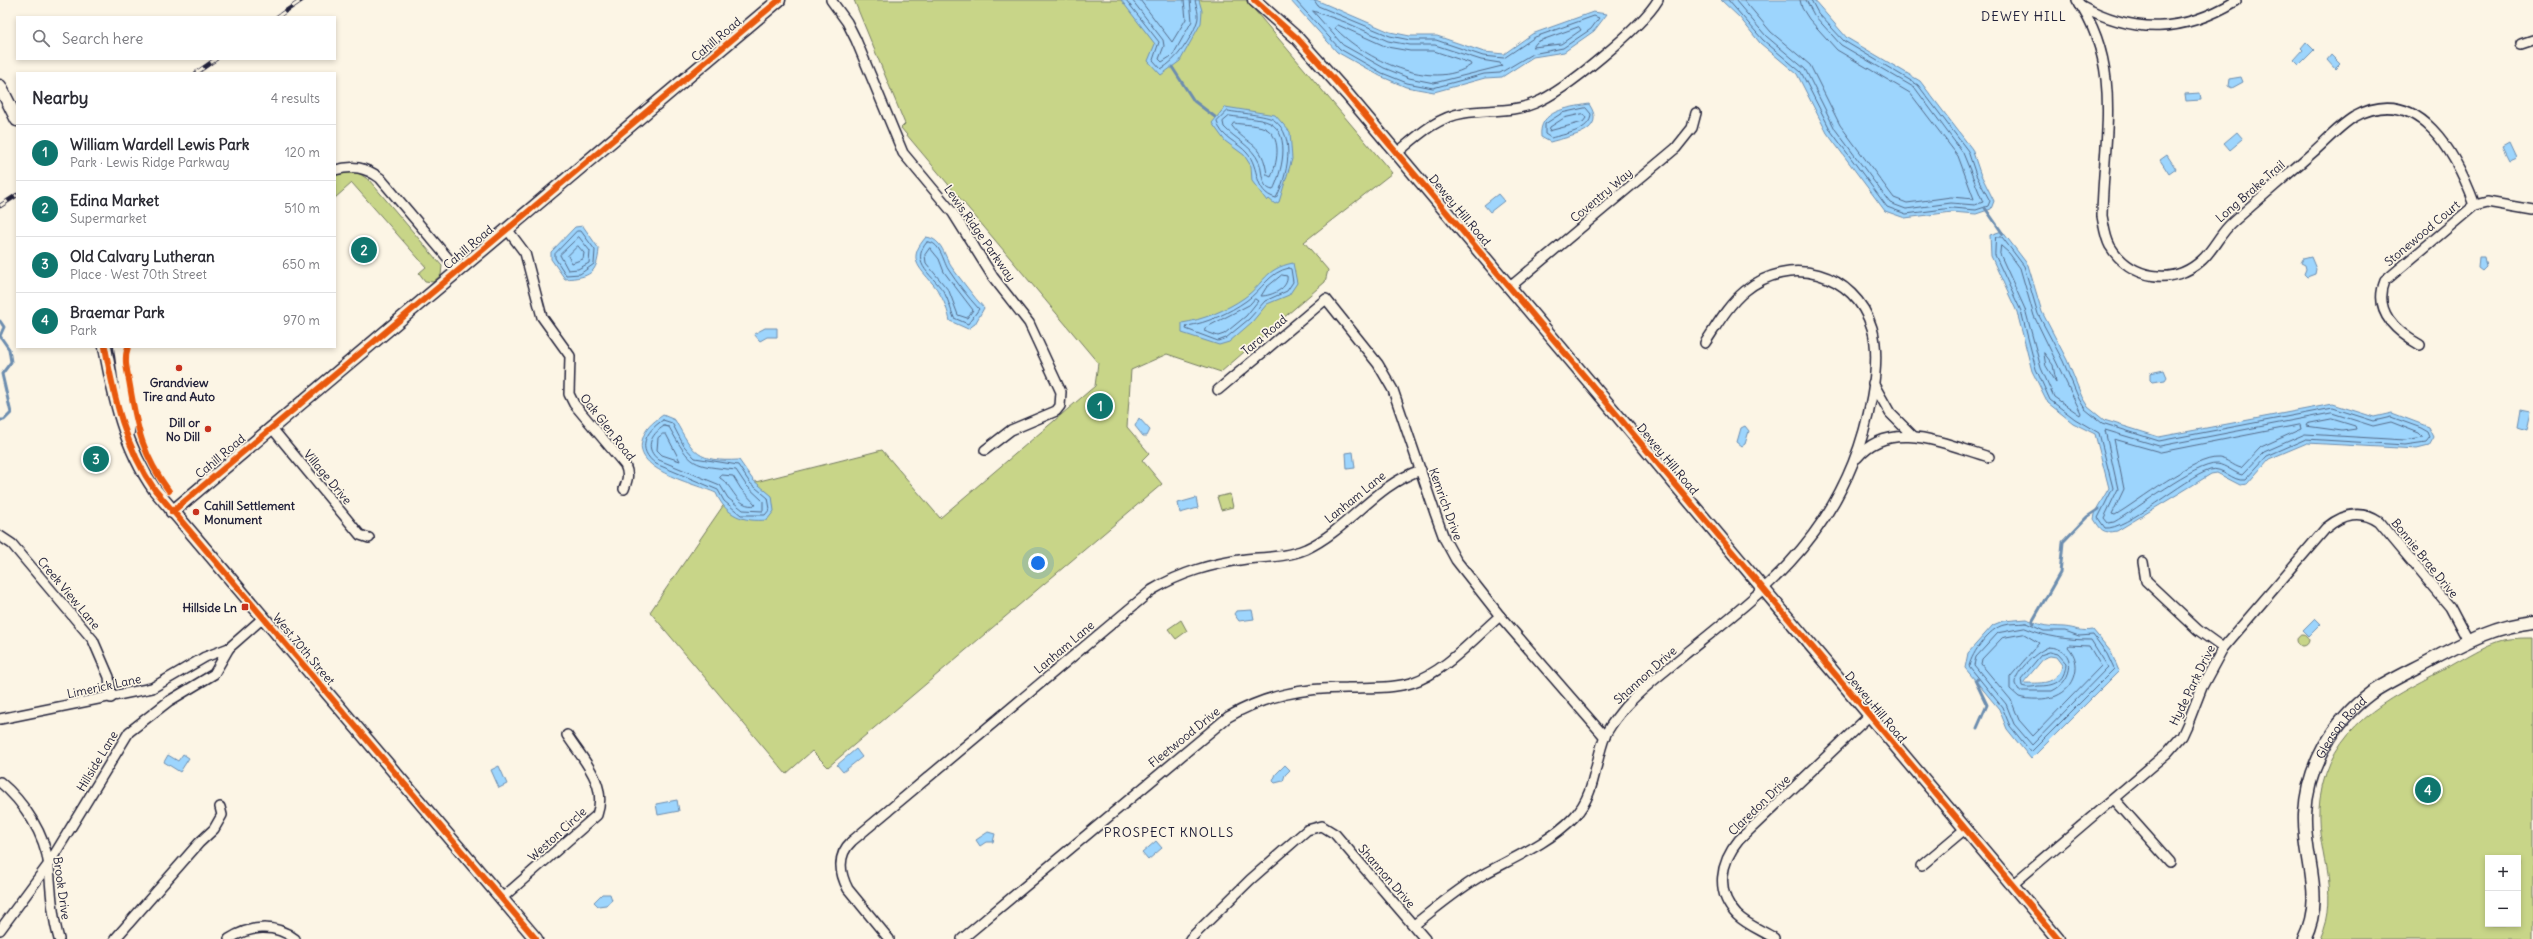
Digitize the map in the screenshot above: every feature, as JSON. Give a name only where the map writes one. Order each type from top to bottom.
[{"type":"street","name":"Cahill Road","points":[[172,512],[779,0]]},
{"type":"street","name":"Lewis Ridge Parkway","points":[[831,0],[847,22],[856,40],[903,153],[953,213],[993,277],[1029,323],[1061,392],[1062,398],[1056,411],[1011,430],[986,450]]},
{"type":"street","name":"Dewey Hill Road","points":[[1254,0],[1297,38],[1397,153],[2058,939]]},
{"type":"street","points":[[1397,153],[1431,126],[1446,117],[1464,113],[1513,109],[1535,103],[1555,93],[1583,72],[1633,27],[1658,0]]},
{"type":"street","points":[[2079,2],[2101,16],[2124,23],[2147,27],[2170,26],[2194,22],[2216,13],[2236,1]]},
{"type":"street","name":"Long Brake Trail","points":[[2079,2],[2101,48],[2107,74],[2109,102],[2102,209],[2105,231],[2109,244],[2118,257],[2130,268],[2144,274],[2160,277],[2176,275],[2190,269],[2202,259],[2227,227],[2342,127],[2354,118],[2382,109],[2411,113],[2434,130],[2462,173],[2475,205]]},
{"type":"street","points":[[2521,44],[2533,40]]},
{"type":"street","points":[[0,86],[16,118]]},
{"type":"street","name":"Coventry Way","points":[[1510,287],[1676,148],[1692,128],[1696,113]]},
{"type":"street","points":[[336,170],[357,167],[370,171],[380,178],[458,270]]},
{"type":"street","name":"Stonewood Court","points":[[2420,345],[2401,335],[2382,310],[2380,298],[2383,285],[2391,274],[2475,205],[2486,202],[2533,210]]},
{"type":"street","name":"Oak Glen Road","points":[[507,229],[525,253],[542,317],[570,356],[569,394],[574,404],[625,465],[628,473],[628,480],[624,489]]},
{"type":"street","name":"Shannon Drive","points":[[1190,939],[1250,880],[1307,830],[1322,826],[1335,834],[1414,925],[1461,888],[1540,845],[1576,815],[1593,786],[1605,737],[1621,712],[1642,690],[1764,590],[1792,563],[1829,512],[1853,462],[1865,424],[1873,383],[1875,348],[1873,330],[1867,313],[1845,286],[1814,271],[1796,270],[1778,273],[1746,290],[1731,305],[1705,343]]},
{"type":"street","name":"Tara Road","points":[[1218,390],[1326,299]]},
{"type":"street","name":"Kemrich Drive","points":[[1326,299],[1369,351],[1393,390],[1444,538],[1456,560],[1500,616],[1605,737]]},
{"type":"street","name":"West 70th Street","points":[[105,348],[119,417],[128,434],[144,474],[172,512],[536,939]]},
{"type":"street","name":"West 70th Street","points":[[120,348],[129,415],[128,434]]},
{"type":"street","points":[[1873,383],[1890,413],[1913,436]]},
{"type":"street","name":"Village Drive","points":[[271,427],[360,535],[369,538]]},
{"type":"street","points":[[1853,462],[1873,444],[1899,436],[1913,436],[1989,457]]},
{"type":"street","name":"Lanham Lane","points":[[890,939],[848,889],[843,879],[840,869],[842,857],[846,847],[852,841],[1152,590],[1174,577],[1197,568],[1223,562],[1272,558],[1304,549],[1318,542],[1384,488],[1408,474],[1421,470]]},
{"type":"street","name":"Bonnie Brae Drive","points":[[2326,528],[2343,516],[2357,513],[2369,515],[2380,522],[2450,608],[2468,641]]},
{"type":"street","name":"Hyde Park Drive","points":[[2012,885],[2167,753],[2182,736],[2205,681],[2223,648],[2326,528]]},
{"type":"street","name":"Creek View Lane","points":[[0,536],[12,544],[93,640],[109,677],[111,698]]},
{"type":"street","points":[[2143,562],[2146,581],[2198,630],[2223,648]]},
{"type":"street","name":"Fleetwood Drive","points":[[962,939],[1228,717],[1250,704],[1298,690],[1394,687],[1411,683],[1442,666],[1500,616]]},
{"type":"street","name":"Hillside Lane","points":[[0,930],[48,865],[129,732],[169,701],[214,674],[229,648],[263,618]]},
{"type":"street","name":"Gleason Road","points":[[2304,939],[2312,923],[2315,904],[2305,814],[2314,768],[2324,747],[2353,708],[2371,693],[2468,641],[2498,628],[2533,622]]},
{"type":"street","name":"Limerick Lane","points":[[0,719],[111,698],[152,688],[205,657],[229,648]]},
{"type":"street","name":"Claredon Drive","points":[[1774,938],[1738,916],[1730,905],[1724,892],[1724,864],[1730,851],[1739,840],[1869,716]]},
{"type":"street","name":"Weston Circle","points":[[502,898],[597,815],[601,804],[599,787],[567,735]]},
{"type":"street","name":"Brook Drive","points":[[0,782],[22,806],[34,824],[43,844],[48,865],[50,894],[59,939]]},
{"type":"street","points":[[2114,799],[2170,862]]},
{"type":"street","points":[[115,939],[199,843],[214,829],[222,815],[220,807]]},
{"type":"street","points":[[1922,866],[1965,829]]},
{"type":"street","points":[[1414,925],[1425,939]]},
{"type":"street","points":[[229,939],[255,928],[268,928],[282,931],[295,939]]},
{"type":"green space","points":[[854,0],[1246,0],[1392,173],[1304,242],[1328,270],[1325,282],[1221,372],[1167,354],[1131,370],[1127,427],[1149,453],[1142,460],[1162,484],[828,767],[812,751],[786,774],[650,612],[736,487],[882,450],[940,518],[1095,386],[1098,363],[901,128],[905,124]]},
{"type":"green space","points":[[343,172],[357,172],[369,180],[442,266],[441,275],[433,282],[425,281],[419,273],[426,267],[352,183],[336,197],[336,176]]},
{"type":"green space","points":[[1230,494],[1233,507],[1221,510],[1217,497]]},
{"type":"green space","points":[[1181,620],[1187,631],[1176,639],[1168,629]]},
{"type":"green space","points":[[2303,634],[2307,636],[2309,640],[2307,644],[2303,646],[2299,644],[2297,640],[2299,636]]},
{"type":"green space","points":[[2518,638],[2533,638],[2533,939],[2320,939],[2326,921],[2329,903],[2326,869],[2320,835],[2320,799],[2326,774],[2335,752],[2348,734],[2364,718],[2401,693],[2493,643]]},
{"type":"water","points":[[1121,0],[1199,0],[1202,11],[1201,23],[1180,61],[1161,75],[1148,61],[1155,44]]},
{"type":"water","points":[[1290,0],[1316,0],[1390,32],[1410,36],[1437,36],[1484,52],[1504,54],[1532,34],[1593,12],[1607,14],[1594,31],[1564,52],[1533,57],[1502,77],[1485,78],[1434,92],[1406,87],[1380,76],[1337,52]]},
{"type":"water","points":[[1721,0],[1814,0],[1847,38],[1920,81],[1972,149],[1980,173],[1994,201],[1991,209],[1976,214],[1952,212],[1905,218],[1885,211],[1827,133],[1797,74],[1760,43],[1740,18]]},
{"type":"water","points":[[2306,42],[2314,50],[2299,65],[2294,60],[2303,50],[2301,48]]},
{"type":"water","points":[[2331,55],[2340,64],[2335,69],[2327,60]]},
{"type":"water","points":[[2241,77],[2243,82],[2232,88],[2228,86],[2229,79]]},
{"type":"water","points":[[2200,93],[2201,100],[2186,101],[2185,94]]},
{"type":"water","points":[[1589,104],[1594,113],[1594,121],[1590,127],[1576,135],[1550,142],[1541,137],[1541,128],[1544,121],[1549,116],[1564,109]]},
{"type":"water","points":[[1225,107],[1275,115],[1290,132],[1292,159],[1279,202],[1275,204],[1269,199],[1267,201],[1252,181],[1251,166],[1244,155],[1225,141],[1212,123]]},
{"type":"water","points":[[2237,132],[2243,139],[2230,150],[2224,143]]},
{"type":"water","points":[[2509,142],[2516,157],[2509,160],[2502,146]]},
{"type":"water","points":[[2167,155],[2176,169],[2169,174],[2160,160]]},
{"type":"water","points":[[1498,194],[1504,201],[1490,212],[1484,205]]},
{"type":"water","points":[[583,226],[599,249],[596,264],[591,273],[581,277],[565,279],[551,259],[551,252],[575,227]]},
{"type":"water","points":[[2002,231],[2028,265],[2042,312],[2067,360],[2082,397],[2088,407],[2104,420],[2159,437],[2333,404],[2374,417],[2392,413],[2429,427],[2434,437],[2429,446],[2417,449],[2307,443],[2269,459],[2247,484],[2240,485],[2217,473],[2211,474],[2117,531],[2105,531],[2094,519],[2096,510],[2109,488],[2095,434],[2073,423],[2048,403],[2032,371],[2017,312],[1991,256],[1990,235]]},
{"type":"water","points":[[926,237],[932,238],[940,245],[953,269],[984,308],[975,324],[968,329],[950,321],[942,297],[919,267],[916,257],[917,251]]},
{"type":"water","points":[[2311,257],[2316,269],[2315,274],[2307,277],[2304,274],[2306,269],[2305,265],[2301,263],[2303,259]]},
{"type":"water","points":[[2479,257],[2484,257],[2486,267],[2482,271],[2478,268]]},
{"type":"water","points":[[1293,263],[1297,283],[1289,295],[1267,304],[1252,322],[1229,342],[1219,345],[1182,333],[1182,323],[1206,317],[1230,307],[1244,298],[1270,273],[1276,269]]},
{"type":"water","points":[[765,328],[777,328],[777,337],[767,337],[760,341],[754,334]]},
{"type":"water","points":[[2164,370],[2167,377],[2165,380],[2152,382],[2150,380],[2150,373]]},
{"type":"water","points":[[2521,409],[2531,411],[2527,429],[2518,426]]},
{"type":"water","points":[[663,415],[675,420],[687,441],[698,454],[714,459],[739,460],[753,480],[772,496],[774,511],[767,520],[750,520],[736,516],[725,507],[716,493],[668,474],[656,468],[647,460],[642,451],[643,436],[650,426]]},
{"type":"water","points":[[1139,418],[1150,430],[1147,436],[1143,436],[1135,426]]},
{"type":"water","points":[[1745,426],[1749,431],[1745,444],[1742,446],[1737,442],[1741,428]]},
{"type":"water","points":[[1353,452],[1355,468],[1347,469],[1346,453]]},
{"type":"water","points":[[1196,498],[1198,508],[1180,513],[1178,503]]},
{"type":"water","points":[[1252,610],[1254,619],[1239,621],[1234,614],[1236,611]]},
{"type":"water","points":[[2315,618],[2321,624],[2309,636],[2303,630]]},
{"type":"water","points":[[2027,619],[2045,626],[2068,627],[2085,631],[2093,630],[2111,652],[2119,671],[2031,759],[2007,729],[1999,709],[1965,668],[1968,653],[1993,625],[2003,621]],"holes":[[[2050,656],[2056,657],[2062,665],[2060,672],[2056,677],[2047,682],[2023,683],[2044,658]]]},
{"type":"water","points":[[856,749],[862,757],[843,772],[837,765]]},
{"type":"water","points":[[183,754],[189,758],[180,772],[164,762],[168,755],[178,761]]},
{"type":"water","points":[[1285,765],[1290,770],[1285,775],[1283,781],[1275,783],[1273,781],[1276,774]]},
{"type":"water","points":[[499,766],[507,784],[499,788],[491,770]]},
{"type":"water","points":[[677,800],[679,811],[658,815],[656,804]]},
{"type":"water","points":[[988,832],[995,834],[993,842],[986,842],[980,846],[976,840]]},
{"type":"water","points":[[1156,841],[1162,848],[1148,860],[1142,853]]},
{"type":"water","points":[[602,894],[610,894],[612,900],[606,905],[598,906],[594,902]]},
{"type":"waterway","points":[[1172,67],[1194,101],[1215,117]]},
{"type":"waterway","points":[[1985,208],[2003,234]]},
{"type":"waterway","points":[[0,321],[4,327],[0,336],[9,349],[11,362],[2,374],[11,413],[4,420],[0,420]]},
{"type":"waterway","points":[[2033,624],[2032,622],[2060,573],[2063,542],[2087,517],[2099,509]]},
{"type":"waterway","points":[[1977,728],[1987,705],[1975,680],[1978,679]]},
{"type":"railway","points":[[278,16],[302,0]]},
{"type":"railway","points":[[197,72],[215,60]]},
{"type":"railway","points":[[0,206],[16,196]]},
{"type":"cycle path","points":[[172,512],[779,0]]},
{"type":"cycle path","points":[[1254,0],[1297,38],[1347,94],[2058,939]]},
{"type":"cycle path","points":[[105,348],[112,385],[122,422],[136,457],[155,490],[536,939]]},
{"type":"cycle path","points":[[128,348],[126,366],[135,416],[142,442],[153,466],[169,491]]},
{"type":"place","name":"Edina Market","points":[[364,250]]},
{"type":"place","name":"Grandview Tire and Auto","points":[[179,368]]},
{"type":"place","name":"William Wardell Lewis Park","points":[[1100,406]]},
{"type":"place","name":"Dill or No Dill","points":[[208,429]]},
{"type":"place","name":"Old Calvary Lutheran","points":[[96,459]]},
{"type":"place","name":"Cahill Settlement Monument","points":[[196,512]]},
{"type":"place","name":"Hillside Ln","points":[[245,607]]},
{"type":"place","name":"Braemar Park","points":[[2428,790]]},
{"type":"district","name":"DEWEY HILL","points":[[2024,16]]},
{"type":"district","name":"PROSPECT KNOLLS","points":[[1169,832]]}]
